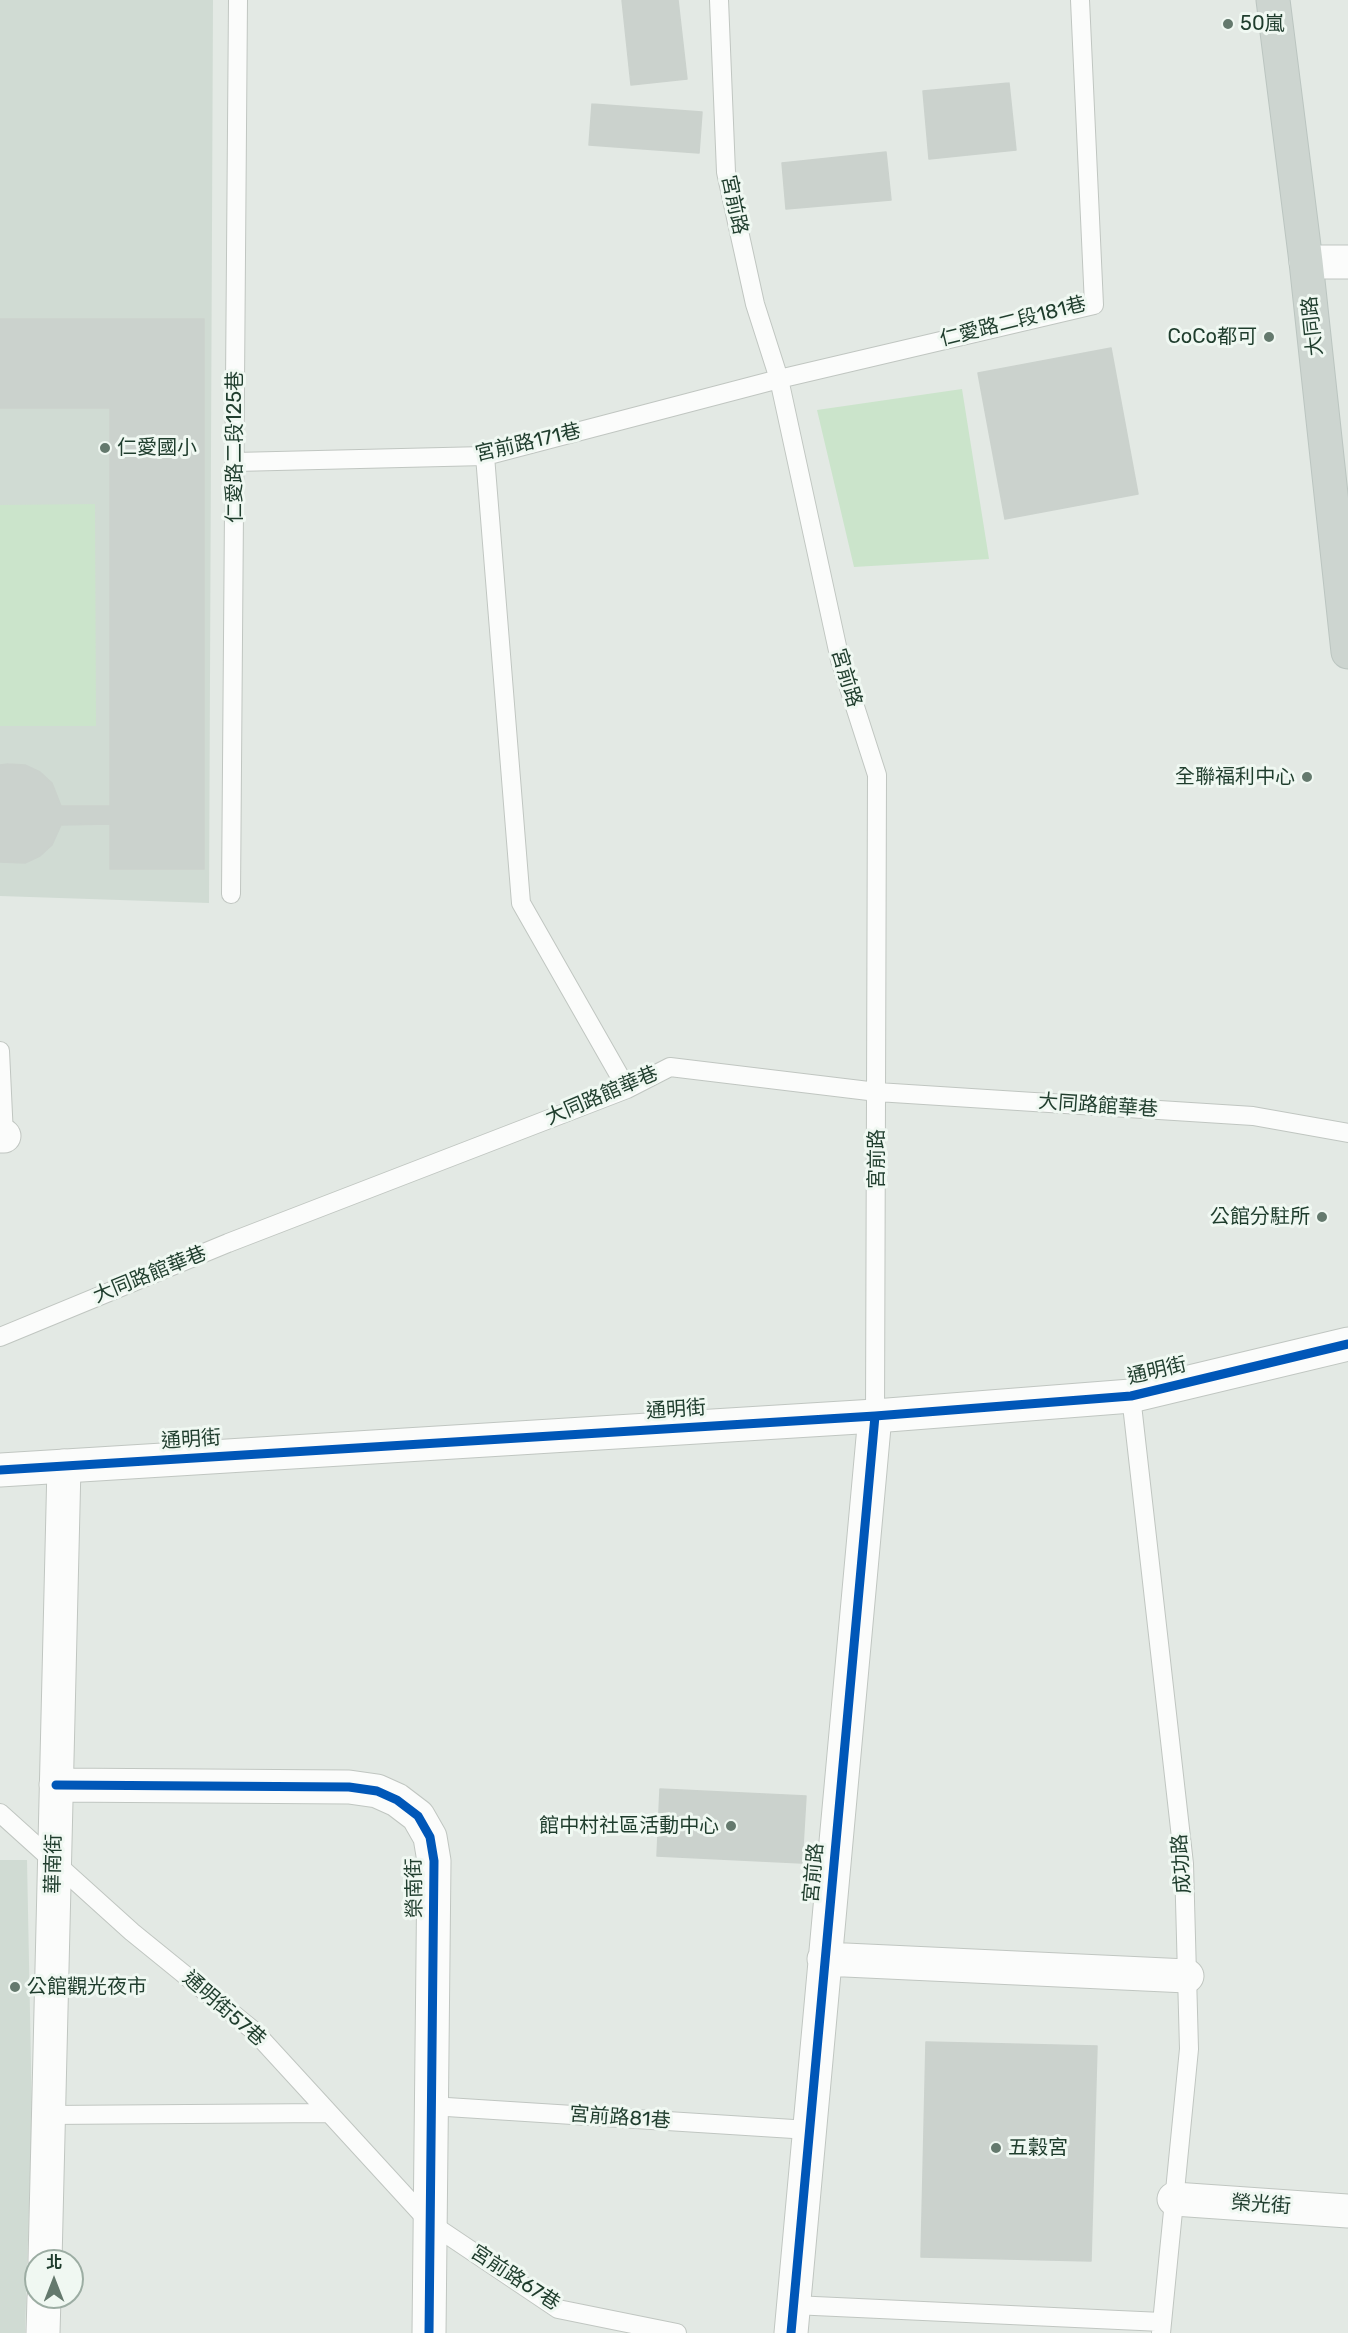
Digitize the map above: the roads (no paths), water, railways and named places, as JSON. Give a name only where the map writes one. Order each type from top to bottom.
[{"type":"main road","name":"大同路","points":[[1273,0],[1306,262],[1348,652]]},
{"type":"street","points":[[1306,262],[1348,262]]},
{"type":"street","name":"通明街","points":[[0,1470],[875,1416],[1131,1396],[1348,1344]]},
{"type":"street","name":"宮前路","points":[[792,2319],[875,1416]]},
{"type":"street","name":"華南街","points":[[45,2249],[64,1466]]},
{"type":"street","name":"榮南街","points":[[56,1785],[349,1787],[377,1791],[397,1800],[418,1816],[430,1837],[434,1861],[429,2333]]},
{"type":"street","points":[[825,1959],[1187,1976]]},
{"type":"street","name":"榮光街","points":[[1174,2199],[1348,2211]]},
{"type":"street","points":[[43,2333],[44,2309]]},
{"type":"lane","name":"仁愛路二段125巷","points":[[231,894],[238,0]]},
{"type":"lane","name":"宮前路","points":[[719,0],[726,172],[755,304],[778,378],[840,660],[877,775],[875,1416]]},
{"type":"lane","name":"仁愛路二段181巷","points":[[778,378],[1094,305],[1080,0]]},
{"type":"lane","name":"宮前路171巷","points":[[235,462],[485,456],[778,378]]},
{"type":"lane","points":[[485,456],[521,903],[627,1089]]},
{"type":"lane","points":[[0,1051],[2,1136]]},
{"type":"lane","name":"大同路館華巷","points":[[0,1337],[228,1243],[627,1089],[670,1067],[877,1092],[1253,1116],[1348,1133]]},
{"type":"lane","name":"成功路","points":[[1131,1396],[1184,1864],[1189,2049],[1162,2328]]},
{"type":"lane","name":"通明街57巷","points":[[0,1813],[132,1932],[255,2031],[430,2223]]},
{"type":"lane","name":"宮前路81巷","points":[[431,2106],[809,2130]]},
{"type":"lane","points":[[48,2115],[329,2113]]},
{"type":"lane","name":"宮前路67巷","points":[[430,2223],[558,2309],[677,2333]]},
{"type":"lane","points":[[792,2319],[1162,2328]]},
{"type":"place","name":"50嵐","points":[[1228,24]]},
{"type":"place","name":"CoCo都可","points":[[1269,337]]},
{"type":"place","name":"仁愛國小","points":[[105,448]]},
{"type":"place","name":"全聯福利中心","points":[[1307,777]]},
{"type":"place","name":"公館分駐所","points":[[1322,1217]]},
{"type":"place","name":"館中村社區活動中心","points":[[731,1826]]},
{"type":"place","name":"公館觀光夜市","points":[[15,1987]]},
{"type":"place","name":"五穀宮","points":[[996,2148]]}]
